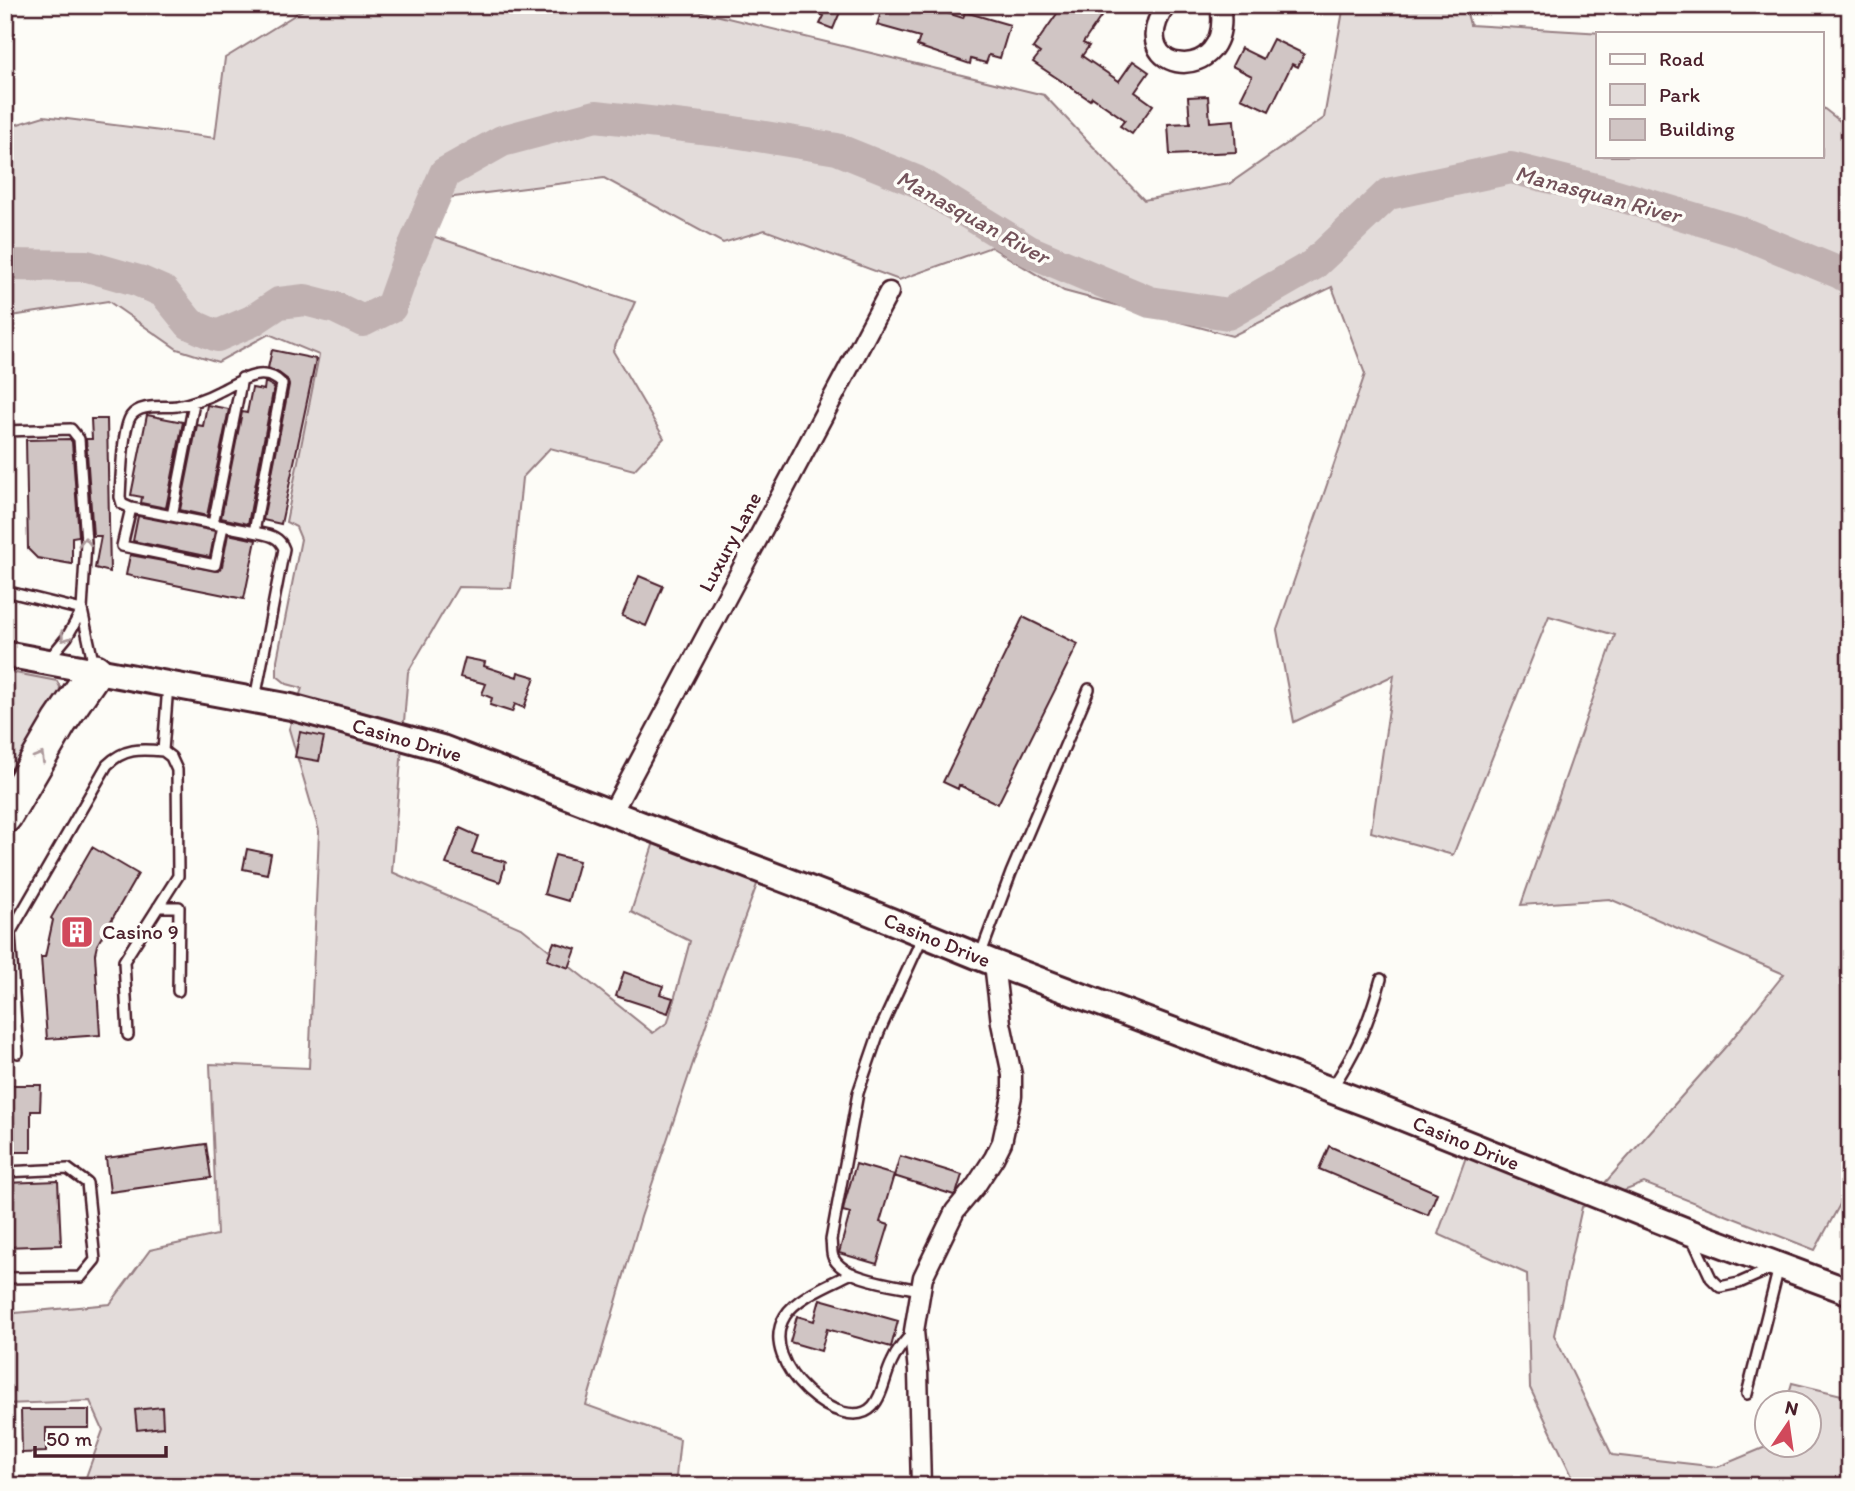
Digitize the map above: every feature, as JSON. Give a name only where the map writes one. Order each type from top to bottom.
[{"type":"highway","points":[[5,816],[60,722],[95,671]]},
{"type":"street","points":[[1166,5],[1154,30],[1154,41],[1163,56],[1183,64],[1202,60],[1212,51],[1222,15],[1220,5]]},
{"type":"street","name":"Luxury Lane","points":[[612,813],[889,292]]},
{"type":"street","name":"Casino Drive","points":[[5,654],[317,713],[442,748],[1850,1292]]},
{"type":"street","points":[[921,1486],[918,1458],[918,1372],[914,1331],[920,1290],[927,1264],[955,1211],[975,1187],[1002,1142],[1012,1096],[1012,1075],[987,960]]},
{"type":"lane","points":[[254,532],[282,384],[277,379],[263,375],[242,378],[194,403],[162,408],[147,407],[130,417],[126,432],[120,497],[122,503],[131,508],[273,536],[281,541],[284,549],[255,700]]},
{"type":"lane","points":[[212,524],[242,378]]},
{"type":"lane","points":[[172,516],[194,403]]},
{"type":"lane","points":[[5,431],[71,429],[79,439],[86,542],[82,610],[95,671]]},
{"type":"lane","points":[[131,508],[122,546],[215,565],[223,526]]},
{"type":"lane","points":[[5,591],[82,610]]},
{"type":"lane","points":[[46,662],[66,637],[82,610]]},
{"type":"lane","points":[[163,751],[168,684]]},
{"type":"lane","points":[[987,960],[1011,873],[1089,689]]},
{"type":"lane","points":[[18,1053],[10,933],[107,765],[118,754],[132,750],[163,751],[171,757],[177,770],[178,876],[124,961],[128,1035]]},
{"type":"lane","points":[[158,907],[179,907],[178,991]]},
{"type":"lane","points":[[920,1290],[845,1270],[833,1258],[831,1240],[859,1093],[879,1032],[923,934]]},
{"type":"lane","points":[[1330,1090],[1349,1064],[1363,1037],[1381,979]]},
{"type":"lane","points":[[5,1172],[68,1170],[87,1184],[95,1260],[80,1277],[5,1278]]},
{"type":"lane","points":[[1689,1232],[1711,1278],[1720,1287],[1739,1283],[1779,1265]]},
{"type":"lane","points":[[1747,1394],[1779,1265]]},
{"type":"lane","points":[[852,1273],[806,1296],[785,1315],[777,1338],[783,1364],[813,1397],[846,1415],[861,1413],[873,1406],[892,1361],[902,1343],[914,1331]]},
{"type":"green space","points":[[311,5],[674,5],[1044,95],[1144,200],[1229,184],[1324,118],[1344,5],[1465,5],[1470,25],[1596,33],[1596,158],[1824,158],[1824,109],[1850,129],[1850,1186],[1815,1250],[1644,1183],[1582,1207],[1554,1335],[1612,1455],[1718,1467],[1754,1452],[1754,1460],[1824,1460],[1824,1391],[1850,1397],[1850,1486],[1567,1486],[1572,1476],[1530,1388],[1527,1274],[1438,1234],[1470,1146],[1596,1193],[1728,1044],[1784,974],[1610,899],[1521,905],[1615,635],[1549,616],[1453,855],[1371,832],[1394,675],[1294,722],[1277,630],[1365,374],[1332,287],[1232,336],[1064,291],[991,247],[899,280],[765,230],[723,243],[604,178],[446,198],[414,230],[635,302],[613,351],[664,438],[634,470],[550,448],[522,478],[511,588],[458,587],[408,672],[392,872],[523,929],[653,1033],[668,1022],[690,941],[631,912],[655,839],[759,879],[716,995],[641,1217],[586,1405],[680,1439],[675,1486],[5,1486],[5,1478],[86,1477],[103,1430],[90,1401],[5,1404],[5,1314],[110,1304],[150,1250],[217,1235],[210,1064],[309,1068],[319,831],[289,729],[302,688],[287,684],[277,676],[277,660],[301,539],[296,527],[286,522],[319,355],[269,334],[218,362],[177,349],[108,301],[5,317],[5,128],[44,116],[215,138],[225,58]]},
{"type":"green space","points":[[5,671],[57,681],[60,687],[58,702],[5,795]]},
{"type":"green space","points":[[1792,1383],[1821,1390],[1790,1390]]},
{"type":"building","points":[[798,5],[843,5],[833,29],[820,24],[824,16]]},
{"type":"building","points":[[883,5],[922,5],[963,18],[965,12],[1010,25],[1000,58],[989,55],[986,63],[971,59],[970,64],[917,46],[920,37],[877,25]]},
{"type":"building","points":[[1063,5],[1109,5],[1083,43],[1089,46],[1082,56],[1119,81],[1133,61],[1149,72],[1135,92],[1153,105],[1132,134],[1120,126],[1125,120],[1033,62],[1040,53],[1033,48]]},
{"type":"building","points":[[1273,39],[1304,54],[1298,67],[1292,64],[1269,111],[1241,98],[1252,76],[1232,66],[1241,48],[1263,59]]},
{"type":"building","points":[[1208,96],[1210,122],[1234,120],[1236,152],[1170,155],[1168,124],[1190,123],[1188,97]]},
{"type":"building","points":[[272,350],[316,359],[281,524],[263,520],[289,385],[287,379],[268,368]]},
{"type":"building","points":[[265,382],[274,387],[248,524],[221,518],[242,412],[247,413],[252,388],[264,390]]},
{"type":"building","points":[[207,405],[229,409],[207,516],[180,510],[197,425],[203,426]]},
{"type":"building","points":[[147,415],[183,422],[166,508],[141,503],[142,497],[131,495]]},
{"type":"building","points":[[91,419],[107,419],[110,572],[95,568],[101,536],[93,536],[86,439],[92,439]]},
{"type":"building","points":[[70,439],[79,536],[72,537],[72,564],[37,558],[28,549],[26,440]]},
{"type":"building","points":[[138,516],[215,531],[210,557],[133,541]]},
{"type":"building","points":[[228,534],[256,540],[244,599],[126,575],[130,555],[218,571],[222,566]]},
{"type":"building","points":[[639,576],[663,586],[646,626],[622,616]]},
{"type":"building","points":[[1023,617],[1078,644],[998,804],[959,785],[958,789],[943,782]]},
{"type":"building","points":[[465,658],[485,662],[484,666],[517,677],[518,672],[535,677],[524,708],[515,704],[512,712],[490,705],[492,698],[482,694],[486,684],[460,677]]},
{"type":"building","points":[[300,732],[324,737],[319,761],[295,757]]},
{"type":"building","points":[[460,828],[478,836],[472,853],[506,862],[500,882],[446,864]]},
{"type":"building","name":"Casino 9","points":[[92,847],[138,874],[97,945],[95,954],[100,1035],[47,1039],[41,957],[45,957],[53,920],[51,918]]},
{"type":"building","points":[[247,849],[271,854],[267,874],[243,869]]},
{"type":"building","points":[[555,855],[579,861],[568,901],[544,894]]},
{"type":"building","points":[[554,942],[576,949],[569,968],[547,960]]},
{"type":"building","points":[[624,972],[663,986],[660,994],[673,998],[668,1013],[616,996]]},
{"type":"building","points":[[9,1085],[41,1085],[40,1111],[31,1111],[31,1152],[5,1152],[5,1110],[9,1110]]},
{"type":"building","points":[[206,1144],[211,1178],[110,1192],[106,1158]]},
{"type":"building","points":[[1329,1146],[1437,1193],[1428,1215],[1319,1169]]},
{"type":"building","points":[[900,1156],[962,1175],[957,1191],[954,1195],[894,1176]]},
{"type":"building","points":[[856,1164],[894,1175],[880,1222],[889,1225],[877,1264],[839,1253],[850,1213],[843,1211]]},
{"type":"building","points":[[58,1181],[61,1245],[5,1247],[5,1183]]},
{"type":"building","points":[[820,1299],[898,1321],[891,1347],[827,1329],[821,1351],[790,1342],[797,1316],[814,1321]]},
{"type":"building","points":[[162,1407],[163,1427],[137,1430],[135,1410]]},
{"type":"building","points":[[21,1410],[89,1410],[89,1428],[46,1428],[46,1452],[22,1453]]},
{"type":"waterway","name":"Manasquan River","points":[[5,265],[87,266],[139,281],[164,292],[190,324],[217,336],[252,321],[279,303],[305,300],[336,308],[363,321],[391,307],[445,173],[502,141],[596,116],[728,131],[837,149],[916,181],[1029,251],[1150,302],[1228,314],[1313,265],[1388,194],[1511,168],[1600,190],[1740,232],[1850,279]]},
{"type":"place","name":"Casino 9","points":[[77,932]]}]
